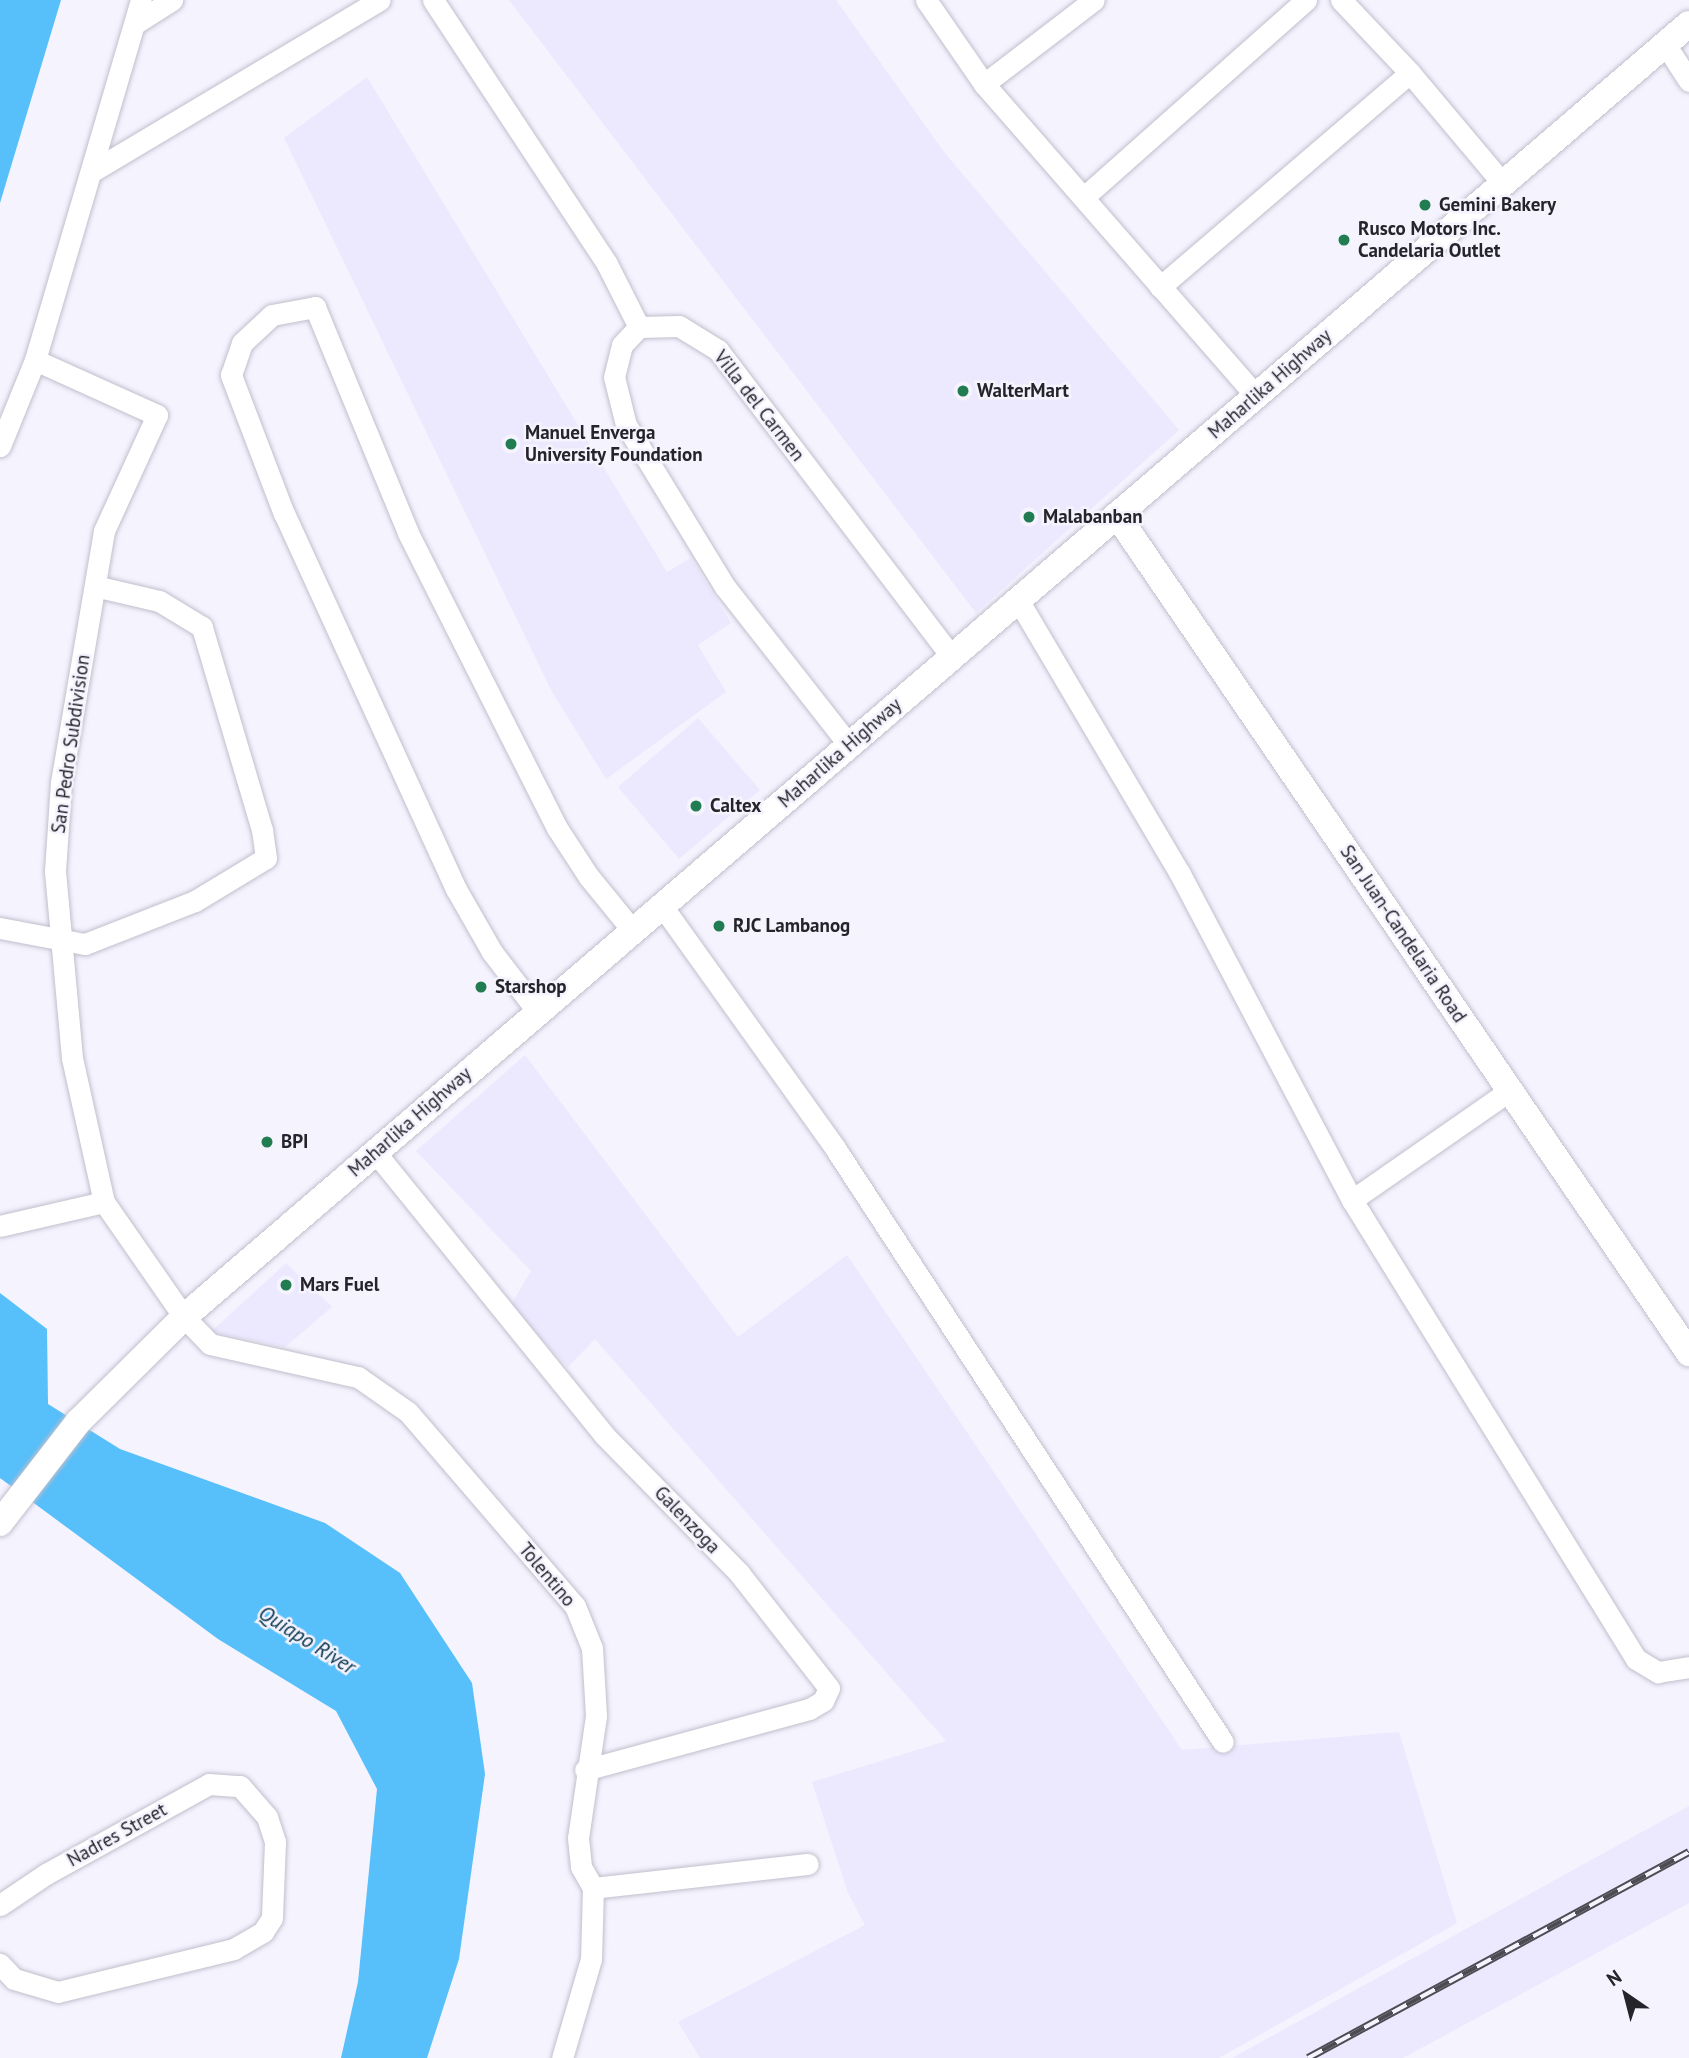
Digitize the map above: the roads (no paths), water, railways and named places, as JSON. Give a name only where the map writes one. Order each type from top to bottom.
[{"type":"main road","name":"Maharlika Highway","points":[[8,1514],[78,1422],[184,1317],[1689,24]]},
{"type":"main road","name":"San Juan-Candelaria Road","points":[[1116,515],[1689,1353]]},
{"type":"street","points":[[0,446],[35,360],[141,0]]},
{"type":"street","points":[[136,23],[172,0]]},
{"type":"street","points":[[91,172],[380,0]]},
{"type":"street","points":[[433,0],[607,264],[639,327],[622,345],[614,377],[626,425],[725,587],[849,745]]},
{"type":"street","points":[[926,0],[984,84],[1256,396]]},
{"type":"street","points":[[984,84],[1094,0]]},
{"type":"street","points":[[1084,197],[1306,0]]},
{"type":"street","points":[[1340,0],[1409,73],[1503,184]]},
{"type":"street","points":[[1665,44],[1689,80]]},
{"type":"street","points":[[1160,288],[1409,73]]},
{"type":"street","points":[[538,1013],[492,952],[456,889],[284,514],[230,375],[242,343],[272,315],[315,307],[408,533],[557,828],[589,877],[633,931]]},
{"type":"street","name":"Villa del Carmen","points":[[639,327],[679,326],[718,350],[952,657]]},
{"type":"street","name":"San Pedro Subdivision","points":[[35,360],[157,415],[104,531],[61,783],[55,871],[72,1058],[104,1202],[184,1317]]},
{"type":"street","points":[[0,928],[59,936],[85,944],[195,901],[266,858],[262,830],[202,627],[159,601],[95,586]]},
{"type":"street","points":[[1018,600],[1180,874],[1352,1200],[1636,1659],[1658,1672],[1689,1667]]},
{"type":"street","points":[[662,906],[835,1148],[1223,1742]]},
{"type":"street","points":[[1352,1200],[1510,1090]]},
{"type":"street","name":"Galenzoga","points":[[375,1152],[604,1435],[739,1573],[828,1683],[827,1696],[809,1709],[585,1770]]},
{"type":"street","points":[[0,1226],[104,1202]]},
{"type":"street","name":"Tolentino","points":[[184,1317],[210,1343],[358,1377],[408,1412],[575,1606],[592,1648],[595,1702],[578,1838],[581,1867],[593,1888],[591,1959],[562,2058]]},
{"type":"street","name":"Nadres Street","points":[[0,1905],[46,1874],[209,1784],[240,1786],[267,1817],[275,1842],[272,1918],[264,1932],[234,1949],[58,1992],[14,1979],[0,1964]]},
{"type":"street","points":[[593,1888],[808,1864]]},
{"type":"water","points":[[0,0],[61,0],[0,203]]},
{"type":"water","name":"Quiapo River","points":[[0,1293],[47,1329],[48,1404],[120,1449],[325,1523],[400,1573],[472,1683],[485,1774],[459,1959],[427,2058],[341,2058],[358,1982],[377,1789],[336,1711],[218,1639],[0,1478]]},
{"type":"railway","points":[[1308,2058],[1689,1852]]},
{"type":"place","name":"Gemini Bakery","points":[[1425,205]]},
{"type":"place","name":"Rusco Motors Inc. Candelaria Outlet","points":[[1344,240]]},
{"type":"place","name":"WalterMart","points":[[963,391]]},
{"type":"place","name":"Manuel Enverga University Foundation","points":[[511,444]]},
{"type":"place","name":"Malabanban","points":[[1029,517]]},
{"type":"place","name":"Caltex","points":[[696,806]]},
{"type":"place","name":"RJC Lambanog","points":[[719,926]]},
{"type":"place","name":"Starshop","points":[[481,987]]},
{"type":"place","name":"BPI","points":[[267,1142]]},
{"type":"place","name":"Mars Fuel","points":[[286,1285]]}]
